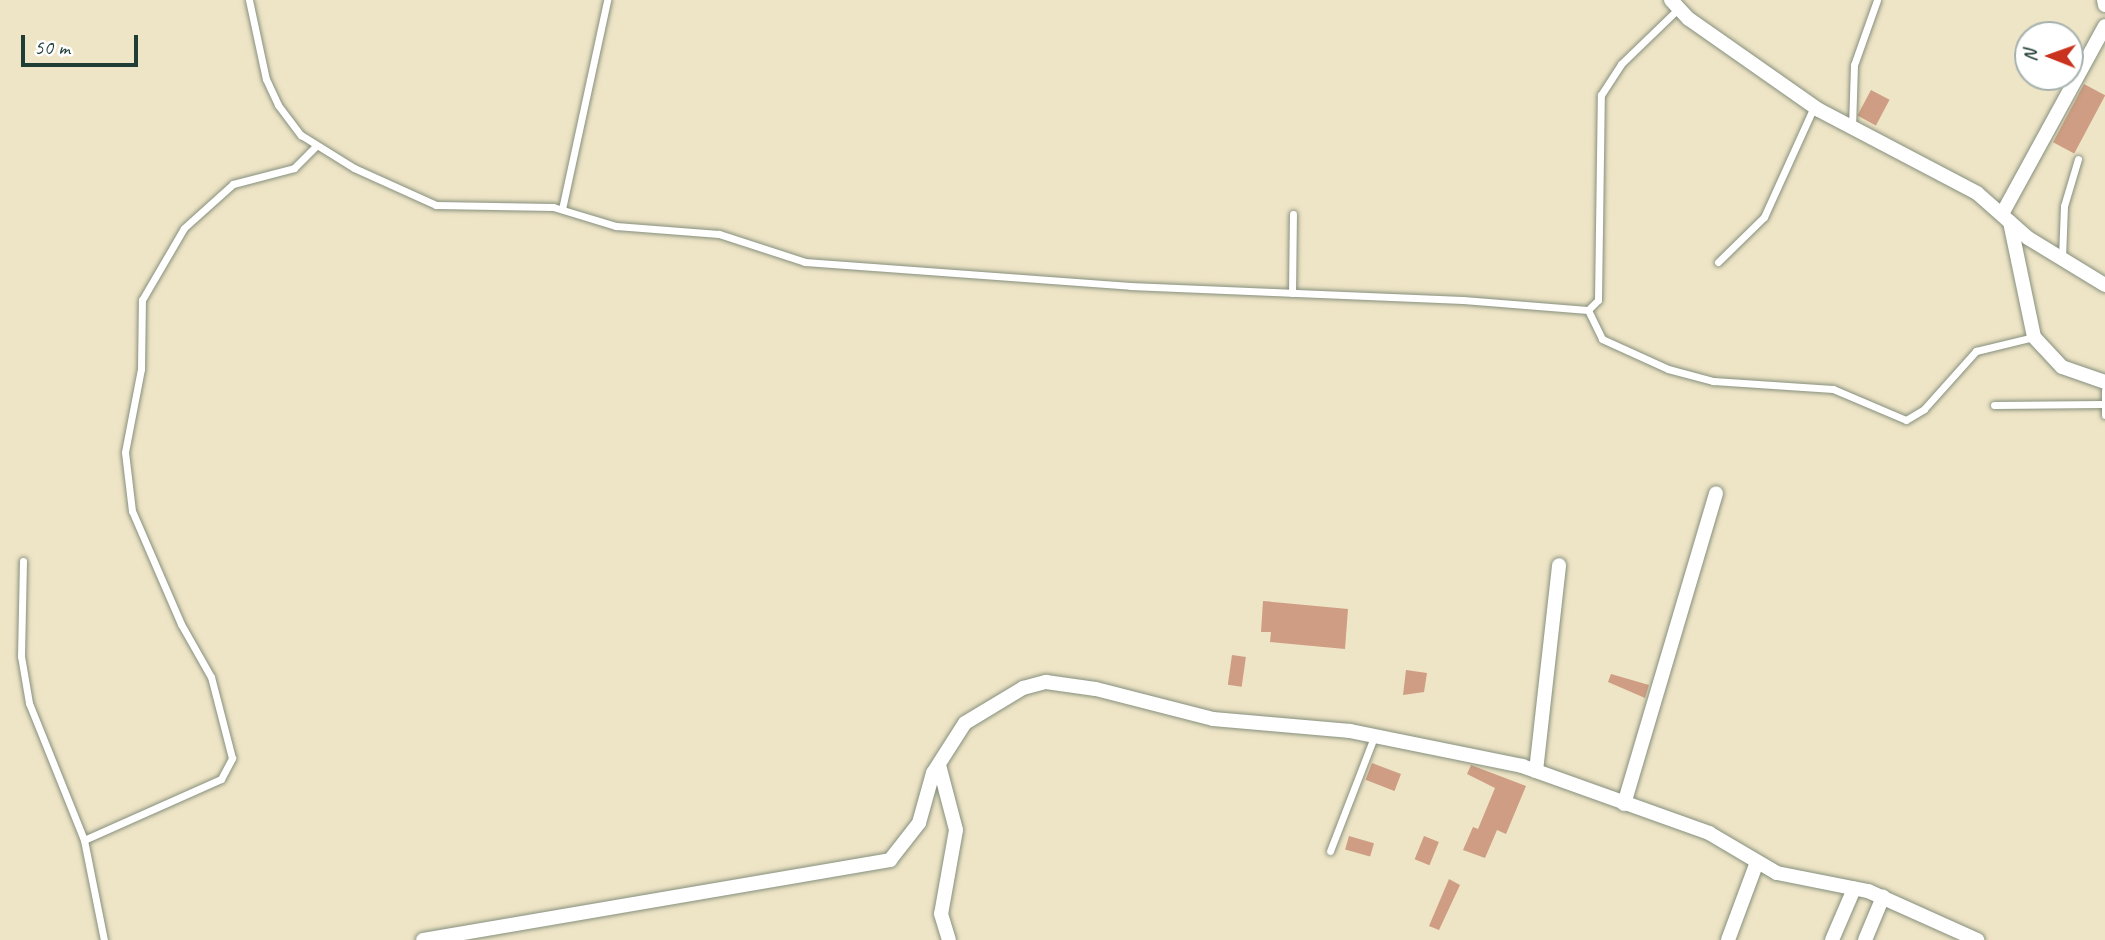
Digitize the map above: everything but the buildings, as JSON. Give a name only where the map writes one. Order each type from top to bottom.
[{"type":"street","points":[[2104,0],[2105,5]]},
{"type":"street","points":[[1675,4],[1814,107],[1977,193],[2062,259],[2105,285]]},
{"type":"street","points":[[2105,26],[2006,218],[2034,337],[2062,367],[2105,382]]},
{"type":"street","points":[[1624,804],[1717,493]]},
{"type":"street","points":[[1536,771],[1559,565]]},
{"type":"street","points":[[423,940],[890,860],[919,823],[939,765],[965,723],[1023,688],[1046,682],[1096,689],[1213,719],[1374,737],[1536,771],[1709,833],[1757,862],[1806,881],[1883,897],[1977,940]]},
{"type":"street","points":[[939,765],[956,830],[941,914],[949,940]]},
{"type":"street","points":[[1728,940],[1757,862]]},
{"type":"street","points":[[1832,940],[1854,889]]},
{"type":"street","points":[[1865,940],[1883,897]]},
{"type":"lane","points":[[249,0],[266,79],[278,105],[315,147],[436,205],[562,209],[616,226],[719,234],[805,262],[1130,286],[1588,310],[1598,300],[1601,95],[1621,64],[1675,4]]},
{"type":"lane","points":[[562,209],[607,0]]},
{"type":"lane","points":[[1852,128],[1854,65],[1877,0]]},
{"type":"lane","points":[[1718,262],[1764,217],[1814,107]]},
{"type":"lane","points":[[84,839],[221,779],[232,758],[211,677],[181,624],[132,511],[125,452],[141,369],[142,300],[184,228],[233,184],[294,168],[315,147]]},
{"type":"lane","points":[[2062,259],[2064,206],[2078,159]]},
{"type":"lane","points":[[1292,293],[1293,214]]},
{"type":"lane","points":[[1588,310],[1602,339],[1668,369],[1713,381],[1833,389],[1906,420],[1924,409],[1976,351],[2034,337]]},
{"type":"lane","points":[[2105,390],[2105,415]]},
{"type":"lane","points":[[1994,405],[2103,404]]},
{"type":"lane","points":[[23,561],[21,656],[29,703],[84,839],[104,940]]},
{"type":"lane","points":[[1330,851],[1374,737]]}]
